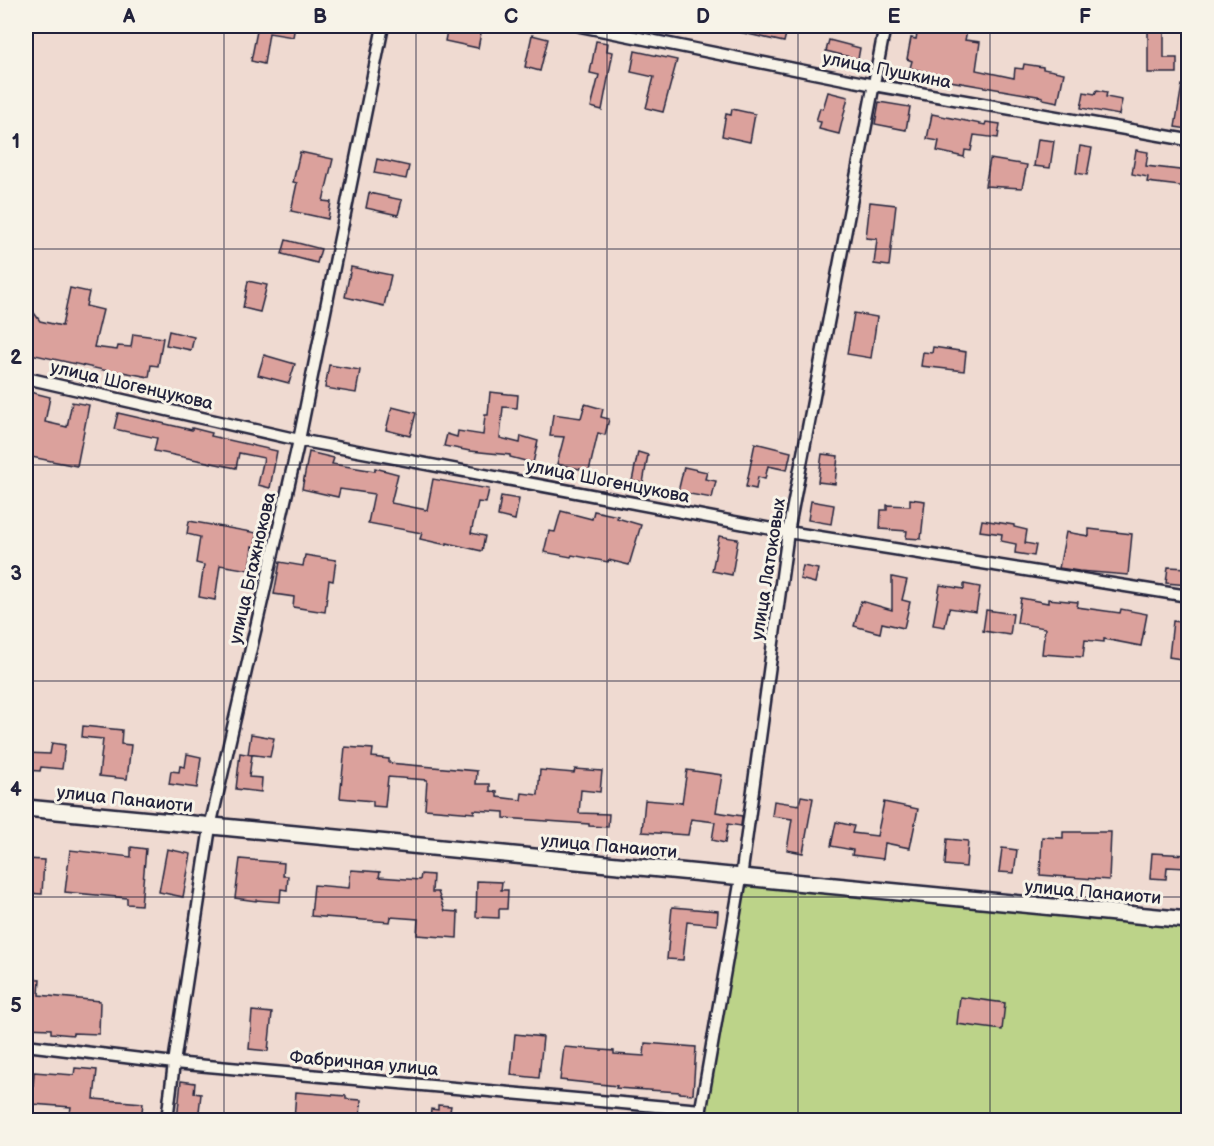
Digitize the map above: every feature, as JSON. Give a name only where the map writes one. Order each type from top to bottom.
[{"type":"street","name":"улица Бгажнокова","points":[[167,1120],[210,827],[299,440],[383,26]]},
{"type":"street","name":"улица Пушкина","points":[[580,26],[874,85],[1188,140]]},
{"type":"street","name":"улица Латоковых","points":[[700,1115],[741,878],[788,532],[885,26]]},
{"type":"street","name":"улица Шогенцукова","points":[[26,378],[299,440],[788,532],[1188,596]]},
{"type":"street","name":"улица Панаиоти","points":[[26,808],[1188,920]]},
{"type":"street","name":"Фабричная улица","points":[[26,1045],[174,1063],[700,1115]]},
{"type":"green space","points":[[741,878],[1188,920],[1188,1120],[699,1120]]},
{"type":"building","points":[[258,26],[295,26],[293,37],[269,33],[264,64],[251,61]]},
{"type":"building","points":[[448,26],[482,28],[478,48],[445,41]]},
{"type":"building","points":[[734,26],[788,26],[784,42],[734,31]]},
{"type":"building","points":[[926,26],[968,26],[965,40],[980,42],[976,70],[1014,78],[1015,68],[1023,69],[1024,64],[1064,73],[1058,102],[1043,99],[1043,97],[950,81],[950,78],[910,68],[912,61],[907,59],[911,38],[916,39],[918,29],[925,30]]},
{"type":"building","points":[[1148,29],[1164,29],[1164,58],[1177,58],[1177,73],[1148,73]]},
{"type":"building","points":[[532,35],[548,39],[540,71],[525,67]]},
{"type":"building","points":[[829,40],[860,48],[858,59],[826,51]]},
{"type":"building","points":[[596,41],[608,43],[607,51],[613,52],[602,110],[591,107],[599,75],[590,73]]},
{"type":"building","points":[[635,51],[677,60],[663,112],[646,108],[654,77],[631,72]]},
{"type":"building","points":[[1182,85],[1188,85],[1188,129],[1175,127]]},
{"type":"building","points":[[1097,90],[1107,92],[1106,97],[1122,100],[1119,115],[1081,108],[1084,92],[1095,94]]},
{"type":"building","points":[[828,92],[848,97],[839,134],[819,129],[821,122],[816,121],[820,108],[823,109]]},
{"type":"building","points":[[879,102],[910,107],[906,130],[875,124]]},
{"type":"building","points":[[732,109],[755,114],[750,142],[722,136],[726,114],[731,115]]},
{"type":"building","points":[[932,114],[985,125],[986,122],[1000,124],[998,138],[974,135],[971,151],[965,150],[964,157],[937,151],[939,141],[927,139]]},
{"type":"building","points":[[1038,139],[1054,141],[1050,168],[1034,166]]},
{"type":"building","points":[[1080,146],[1092,148],[1087,175],[1076,173]]},
{"type":"building","points":[[1136,150],[1148,152],[1146,166],[1188,171],[1188,187],[1147,182],[1148,177],[1132,174]]},
{"type":"building","points":[[300,152],[333,159],[323,201],[331,202],[328,219],[291,211],[297,183],[293,182]]},
{"type":"building","points":[[377,159],[409,166],[406,179],[374,173]]},
{"type":"building","points":[[990,159],[1027,165],[1022,188],[985,186]]},
{"type":"building","points":[[369,193],[402,200],[398,215],[366,208]]},
{"type":"building","points":[[870,202],[896,205],[889,266],[874,264],[877,239],[866,238]]},
{"type":"building","points":[[286,240],[321,249],[317,263],[282,254]]},
{"type":"building","points":[[351,267],[391,275],[384,306],[345,297]]},
{"type":"building","points":[[248,281],[267,285],[260,312],[243,308]]},
{"type":"building","points":[[70,288],[89,292],[86,306],[103,310],[94,347],[117,350],[118,346],[131,347],[133,334],[163,338],[158,366],[151,365],[149,377],[123,372],[122,376],[107,374],[108,371],[26,353],[26,302],[40,321],[62,326]]},
{"type":"building","points":[[854,313],[877,317],[871,358],[847,354]]},
{"type":"building","points":[[169,331],[194,337],[191,350],[166,345]]},
{"type":"building","points":[[933,347],[966,352],[964,371],[921,366],[923,352],[932,353]]},
{"type":"building","points":[[264,355],[295,364],[289,383],[258,375]]},
{"type":"building","points":[[329,365],[360,370],[356,393],[325,388]]},
{"type":"building","points":[[26,391],[50,397],[45,422],[67,427],[72,402],[89,405],[77,466],[26,456]]},
{"type":"building","points":[[490,392],[518,395],[517,408],[503,407],[500,438],[520,443],[521,436],[538,441],[533,463],[510,457],[510,455],[444,446],[447,434],[457,437],[458,431],[483,435]]},
{"type":"building","points":[[585,404],[603,409],[601,417],[609,419],[605,435],[598,433],[589,471],[557,464],[564,437],[550,436],[553,414],[581,418]]},
{"type":"building","points":[[392,407],[416,413],[410,436],[386,430]]},
{"type":"building","points":[[118,413],[192,430],[192,428],[212,433],[211,436],[277,451],[270,488],[258,485],[264,458],[239,453],[236,468],[154,451],[157,438],[114,429]]},
{"type":"building","points":[[755,443],[791,452],[787,470],[768,466],[765,479],[758,477],[756,489],[746,487]]},
{"type":"building","points":[[309,452],[334,458],[332,464],[375,471],[375,468],[398,474],[391,503],[427,510],[433,479],[489,489],[486,503],[478,502],[471,533],[485,536],[482,551],[420,539],[422,533],[368,523],[374,494],[340,489],[338,497],[302,489]]},
{"type":"building","points":[[638,452],[648,455],[643,483],[632,481]]},
{"type":"building","points":[[822,454],[838,456],[835,484],[818,482]]},
{"type":"building","points":[[684,467],[707,472],[705,479],[716,481],[712,498],[678,492]]},
{"type":"building","points":[[501,496],[519,499],[515,520],[498,516]]},
{"type":"building","points":[[910,499],[925,501],[921,539],[906,538],[907,531],[880,529],[881,510],[887,510],[887,505],[910,506]]},
{"type":"building","points":[[811,501],[834,505],[831,524],[808,520]]},
{"type":"building","points":[[561,511],[592,519],[594,511],[618,516],[617,518],[641,525],[629,565],[609,560],[608,562],[544,552],[549,531],[555,532]]},
{"type":"building","points":[[982,520],[1014,525],[1014,527],[1027,530],[1025,543],[1036,545],[1034,556],[1015,553],[1016,544],[1001,541],[1002,534],[980,531]]},
{"type":"building","points":[[189,521],[257,533],[255,547],[252,546],[249,570],[220,565],[215,600],[199,597],[204,565],[196,563],[200,537],[187,534]]},
{"type":"building","points":[[1089,529],[1132,534],[1128,575],[1059,568],[1066,532],[1089,536]]},
{"type":"building","points":[[719,536],[738,539],[732,575],[712,571]]},
{"type":"building","points":[[305,555],[336,560],[333,581],[329,580],[325,612],[293,607],[294,597],[274,594],[280,562],[303,566]]},
{"type":"building","points":[[803,566],[818,569],[815,583],[800,579]]},
{"type":"building","points":[[1168,567],[1188,568],[1188,585],[1166,583]]},
{"type":"building","points":[[892,577],[907,580],[902,600],[910,602],[904,628],[882,623],[880,633],[854,626],[861,601],[892,610]]},
{"type":"building","points":[[964,584],[980,587],[976,612],[949,608],[945,627],[933,625],[940,585],[964,589]]},
{"type":"building","points":[[1021,598],[1048,603],[1048,599],[1078,602],[1077,607],[1120,613],[1121,609],[1147,614],[1141,646],[1104,639],[1104,642],[1085,640],[1083,657],[1042,654],[1045,628],[1017,623]]},
{"type":"building","points":[[986,610],[1013,614],[1010,635],[983,631]]},
{"type":"building","points":[[1173,621],[1188,623],[1188,660],[1169,657]]},
{"type":"building","points":[[83,726],[122,730],[121,744],[131,745],[127,779],[99,776],[103,739],[82,737]]},
{"type":"building","points":[[251,734],[274,738],[270,757],[248,754]]},
{"type":"building","points":[[52,743],[65,745],[62,769],[41,767],[40,771],[26,770],[26,753],[50,754]]},
{"type":"building","points":[[345,747],[373,749],[372,757],[389,759],[389,763],[477,771],[476,784],[490,784],[490,791],[497,792],[497,797],[521,800],[522,793],[538,795],[540,770],[574,773],[575,769],[602,771],[600,792],[581,790],[579,813],[609,814],[608,827],[504,818],[504,812],[474,810],[474,813],[425,809],[427,780],[388,777],[385,807],[373,806],[373,801],[340,798]]},
{"type":"building","points":[[240,753],[252,755],[249,777],[262,778],[261,792],[236,789]]},
{"type":"building","points":[[187,754],[201,757],[197,788],[169,784],[171,771],[179,772],[180,766],[185,767]]},
{"type":"building","points":[[687,770],[722,775],[716,812],[742,816],[741,826],[728,824],[725,843],[712,840],[715,822],[691,819],[688,835],[642,832],[645,800],[682,803]]},
{"type":"building","points":[[801,796],[813,798],[803,853],[787,850],[792,819],[772,816],[774,801],[799,805]]},
{"type":"building","points":[[884,802],[918,809],[910,848],[885,843],[883,859],[852,855],[853,850],[831,846],[836,822],[854,826],[852,833],[877,836]]},
{"type":"building","points":[[1063,832],[1111,832],[1109,880],[1040,875],[1042,837],[1063,838]]},
{"type":"building","points":[[947,839],[968,841],[966,867],[945,865]]},
{"type":"building","points":[[131,847],[146,849],[141,905],[127,904],[127,898],[65,892],[70,850],[131,857]]},
{"type":"building","points":[[1002,848],[1017,850],[1014,873],[999,872]]},
{"type":"building","points":[[167,849],[191,854],[183,897],[159,892]]},
{"type":"building","points":[[1152,853],[1188,855],[1187,868],[1167,867],[1166,879],[1150,878]]},
{"type":"building","points":[[26,859],[44,860],[42,894],[26,893]]},
{"type":"building","points":[[240,859],[284,863],[283,876],[288,876],[287,890],[281,889],[280,902],[235,898]]},
{"type":"building","points":[[351,870],[380,872],[379,877],[420,880],[421,874],[433,875],[432,892],[438,892],[445,911],[458,912],[457,938],[417,935],[418,919],[391,917],[390,922],[311,916],[314,885],[349,888]]},
{"type":"building","points":[[477,881],[502,882],[501,890],[508,890],[507,909],[499,909],[499,918],[476,917]]},
{"type":"building","points":[[672,907],[718,911],[717,925],[687,922],[683,960],[667,959]]},
{"type":"building","points":[[27,978],[40,979],[39,995],[100,1001],[99,1034],[73,1033],[73,1035],[51,1033],[51,1029],[26,1028]]},
{"type":"building","points":[[960,997],[1005,1003],[1002,1030],[957,1024]]},
{"type":"building","points":[[252,1011],[272,1013],[268,1051],[249,1049]]},
{"type":"building","points":[[515,1034],[543,1037],[539,1078],[511,1075]]},
{"type":"building","points":[[645,1043],[696,1047],[693,1094],[616,1088],[617,1086],[560,1080],[564,1047],[644,1056]]},
{"type":"building","points":[[75,1068],[97,1070],[94,1099],[143,1103],[141,1120],[121,1120],[121,1118],[70,1113],[71,1107],[32,1104],[34,1072],[74,1075]]},
{"type":"building","points":[[181,1081],[195,1083],[194,1093],[201,1094],[198,1120],[177,1120]]},
{"type":"building","points":[[296,1092],[346,1096],[346,1099],[361,1100],[360,1120],[294,1120]]},
{"type":"building","points":[[438,1105],[451,1106],[450,1111],[466,1113],[466,1120],[430,1120],[431,1109],[438,1110]]}]
